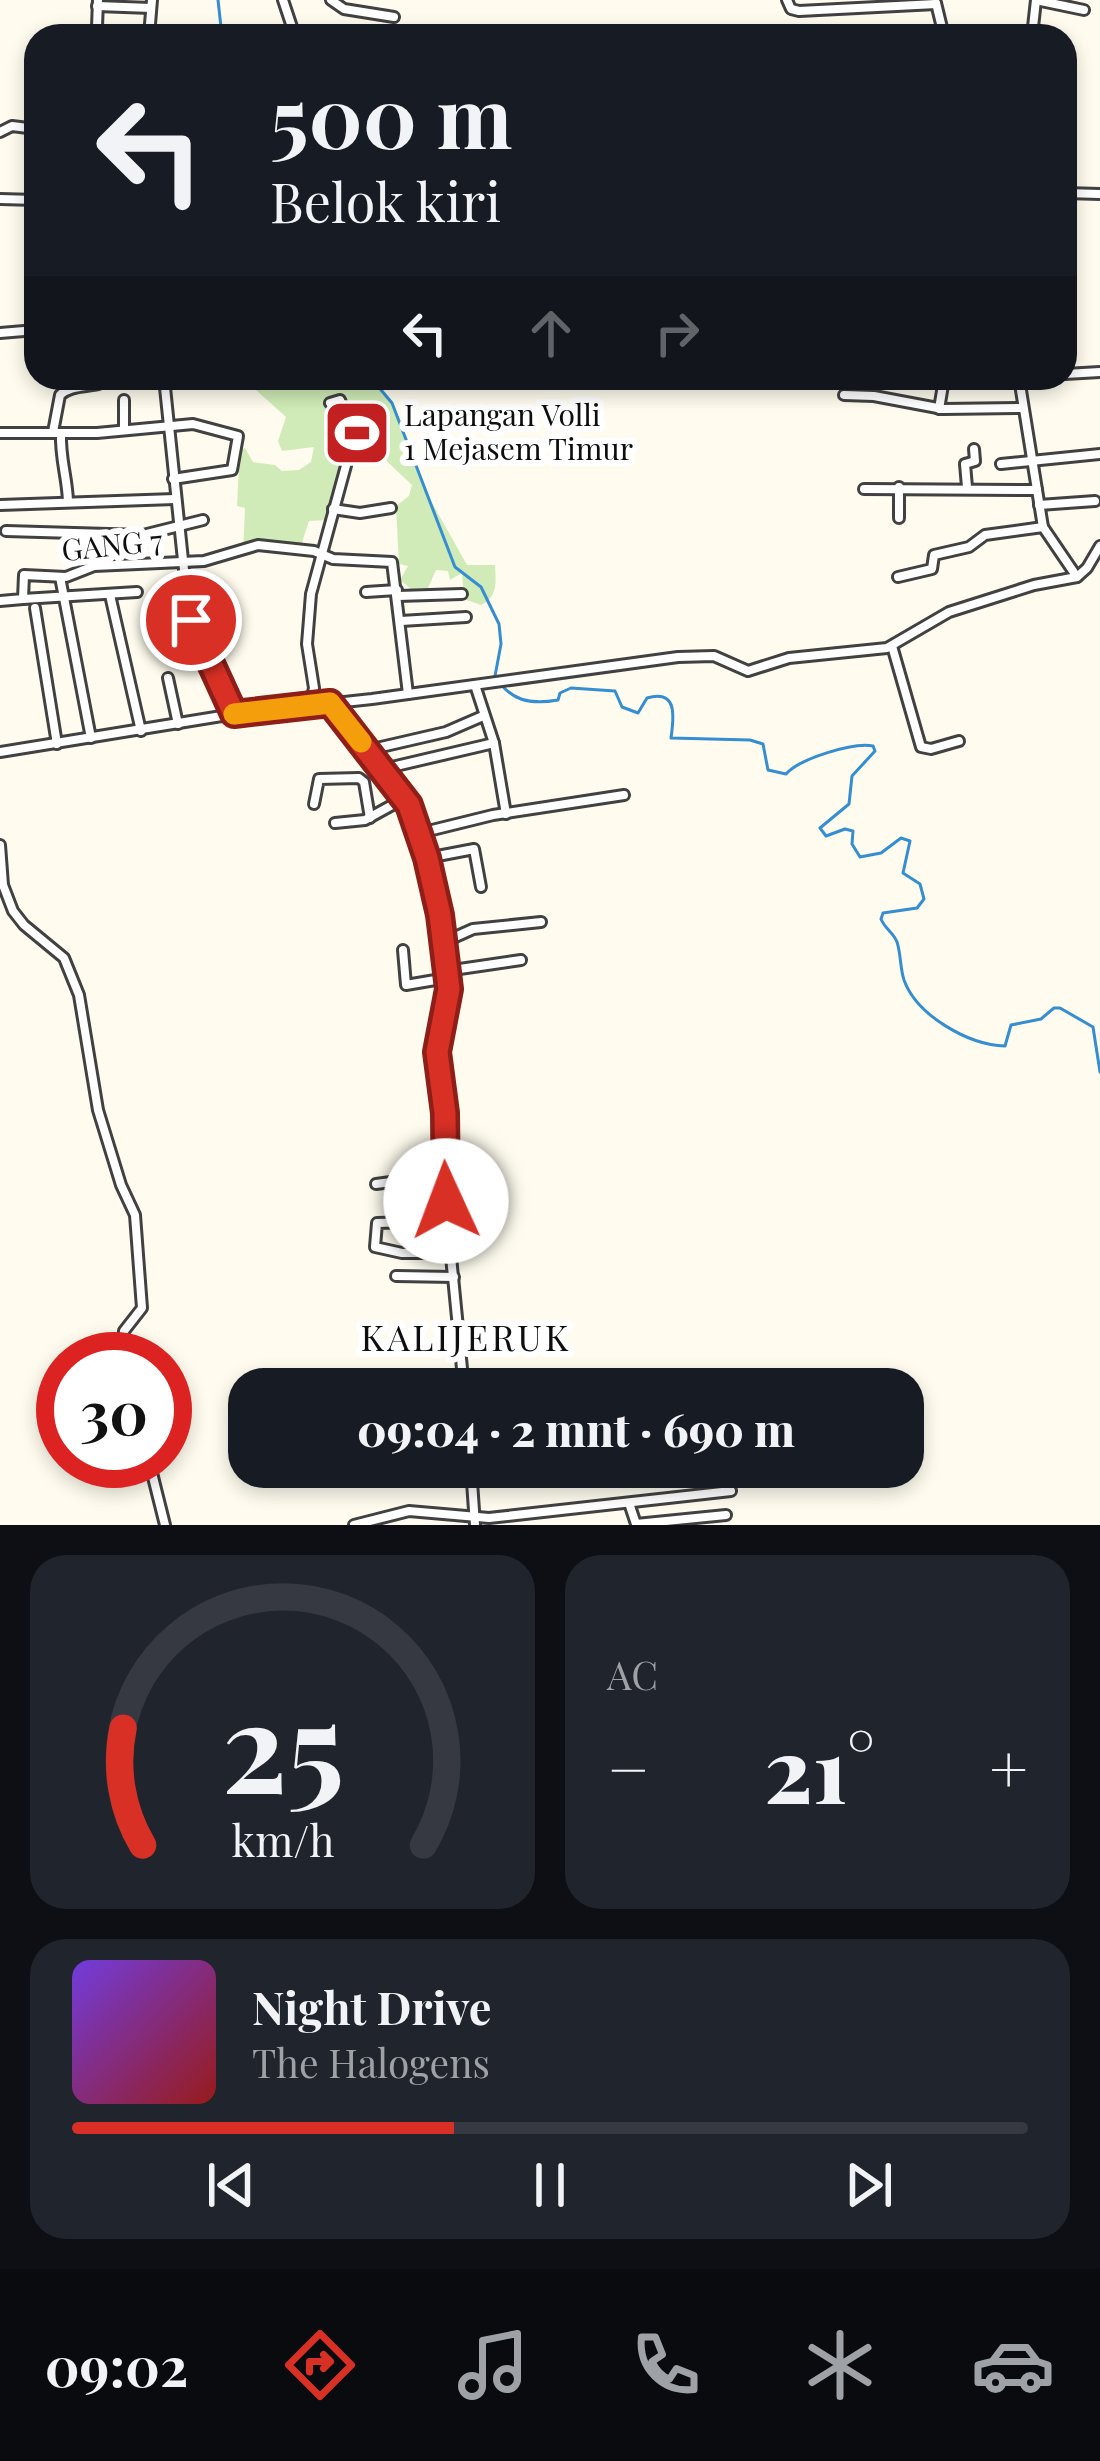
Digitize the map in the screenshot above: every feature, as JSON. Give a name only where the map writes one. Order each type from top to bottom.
[{"type":"street","points":[[331,0],[344,9],[394,17]]},
{"type":"street","points":[[787,0],[791,9],[799,11],[936,2]]},
{"type":"street","points":[[1036,0],[1084,10]]},
{"type":"street","points":[[98,3],[152,4]]},
{"type":"street","points":[[66,390],[60,395],[57,433],[68,501]]},
{"type":"street","points":[[166,390],[180,562],[191,620],[234,714]]},
{"type":"street","points":[[939,409],[941,390]]},
{"type":"street","points":[[1020,390],[1042,526],[1078,576]]},
{"type":"street","points":[[844,395],[939,409],[1023,408]]},
{"type":"street","points":[[124,400],[124,430]]},
{"type":"street","points":[[330,403],[342,403],[347,460],[311,594],[307,644],[318,704],[368,751],[405,798],[427,858],[447,975],[448,1008],[437,1052],[445,1113],[443,1175],[462,1368]]},
{"type":"street","points":[[0,433],[170,425],[204,426],[238,437],[232,470],[173,478]]},
{"type":"street","points":[[967,488],[965,464],[975,460],[974,449]]},
{"type":"street","points":[[1001,464],[1100,454]]},
{"type":"street","points":[[899,487],[899,518]]},
{"type":"street","points":[[864,489],[1037,490]]},
{"type":"street","points":[[0,506],[175,499]]},
{"type":"street","points":[[1039,505],[1095,501]]},
{"type":"street","points":[[333,509],[360,513],[391,508]]},
{"type":"street","points":[[6,531],[143,535],[203,520]]},
{"type":"street","points":[[898,577],[932,569],[934,555],[969,547],[985,535],[1042,526]]},
{"type":"street","name":"GANG 7","points":[[0,601],[23,599],[22,576],[60,577],[94,566],[204,561],[258,545],[299,548],[333,559],[392,562],[398,593]]},
{"type":"street","points":[[0,752],[234,714],[700,655],[754,670],[789,658],[892,646],[949,612],[1078,576],[1100,546]]},
{"type":"street","points":[[60,577],[91,738]]},
{"type":"street","points":[[23,599],[111,599],[137,592]]},
{"type":"street","points":[[367,592],[462,594]]},
{"type":"street","points":[[398,593],[408,694]]},
{"type":"street","points":[[111,599],[141,731]]},
{"type":"street","points":[[35,608],[57,744]]},
{"type":"street","points":[[401,621],[466,617]]},
{"type":"street","points":[[892,646],[919,745],[959,741]]},
{"type":"street","points":[[392,665],[405,662]]},
{"type":"street","points":[[168,678],[178,724]]},
{"type":"street","points":[[475,685],[494,743],[506,814]]},
{"type":"street","points":[[368,751],[446,732],[483,716]]},
{"type":"street","points":[[383,769],[494,743]]},
{"type":"street","points":[[314,804],[319,779],[359,778],[364,782],[370,818]]},
{"type":"street","points":[[420,832],[624,795]]},
{"type":"street","points":[[334,823],[370,818],[405,798]]},
{"type":"street","points":[[0,845],[8,901],[24,926],[57,951],[72,974],[86,1027],[98,1110],[135,1215],[142,1308],[124,1332]]},
{"type":"street","points":[[427,858],[474,849],[481,887]]},
{"type":"street","points":[[444,942],[473,929],[541,922]]},
{"type":"street","points":[[403,950],[406,985],[521,960]]},
{"type":"street","points":[[376,1184],[443,1175]]},
{"type":"street","points":[[448,1221],[376,1223],[375,1247],[452,1252]]},
{"type":"street","points":[[396,1276],[454,1277]]},
{"type":"street","points":[[156,1488],[165,1525]]},
{"type":"street","points":[[473,1488],[475,1521]]},
{"type":"street","points":[[354,1525],[409,1510],[475,1521],[731,1491]]},
{"type":"street","points":[[629,1503],[636,1524],[726,1515]]},
{"type":"green space","points":[[256,390],[381,390],[392,403],[422,485],[467,565],[495,565],[490,598],[481,605],[464,599],[462,573],[450,580],[448,571],[436,570],[428,588],[411,589],[400,580],[408,566],[399,564],[396,506],[409,496],[412,485],[377,452],[373,420],[361,413],[338,427],[341,471],[350,471],[345,487],[337,489],[327,520],[309,521],[299,552],[243,551],[245,508],[237,506],[235,453],[245,448],[253,462],[275,465],[282,471],[299,470],[311,462],[314,447],[282,451],[278,441],[286,417]]},
{"type":"green space","name":"Lapangan Volli 1 Mejasem Timur","points":[[360,415],[373,420],[370,452],[357,464],[343,460],[342,426]]},
{"type":"waterway","points":[[218,0],[221,24]]},
{"type":"waterway","points":[[381,390],[392,403],[455,567],[481,587],[499,624],[495,676],[507,691],[538,702],[558,700],[560,693],[571,688],[615,691],[622,707],[638,713],[647,698],[664,698],[672,707],[671,738],[763,744],[768,770],[786,774],[827,753],[873,746],[875,751],[852,776],[849,804],[820,828],[826,836],[853,831],[852,844],[860,857],[881,853],[901,838],[910,841],[903,873],[920,884],[924,899],[917,908],[883,913],[881,919],[897,942],[911,993],[946,1026],[976,1040],[1005,1046],[1011,1025],[1041,1019],[1060,1008],[1093,1027],[1100,1072]]},
{"type":"slow traffic","points":[[234,714],[330,703],[361,742]]},
{"type":"place","name":"Lapangan Volli 1 Mejasem Timur","points":[[357,433]]},
{"type":"district","name":"KALIJERUK","points":[[466,1338]]},
{"type":"route","points":[[191,620],[234,714],[330,703],[415,816],[440,915],[449,989],[437,1052],[445,1113],[446,1201]]}]
